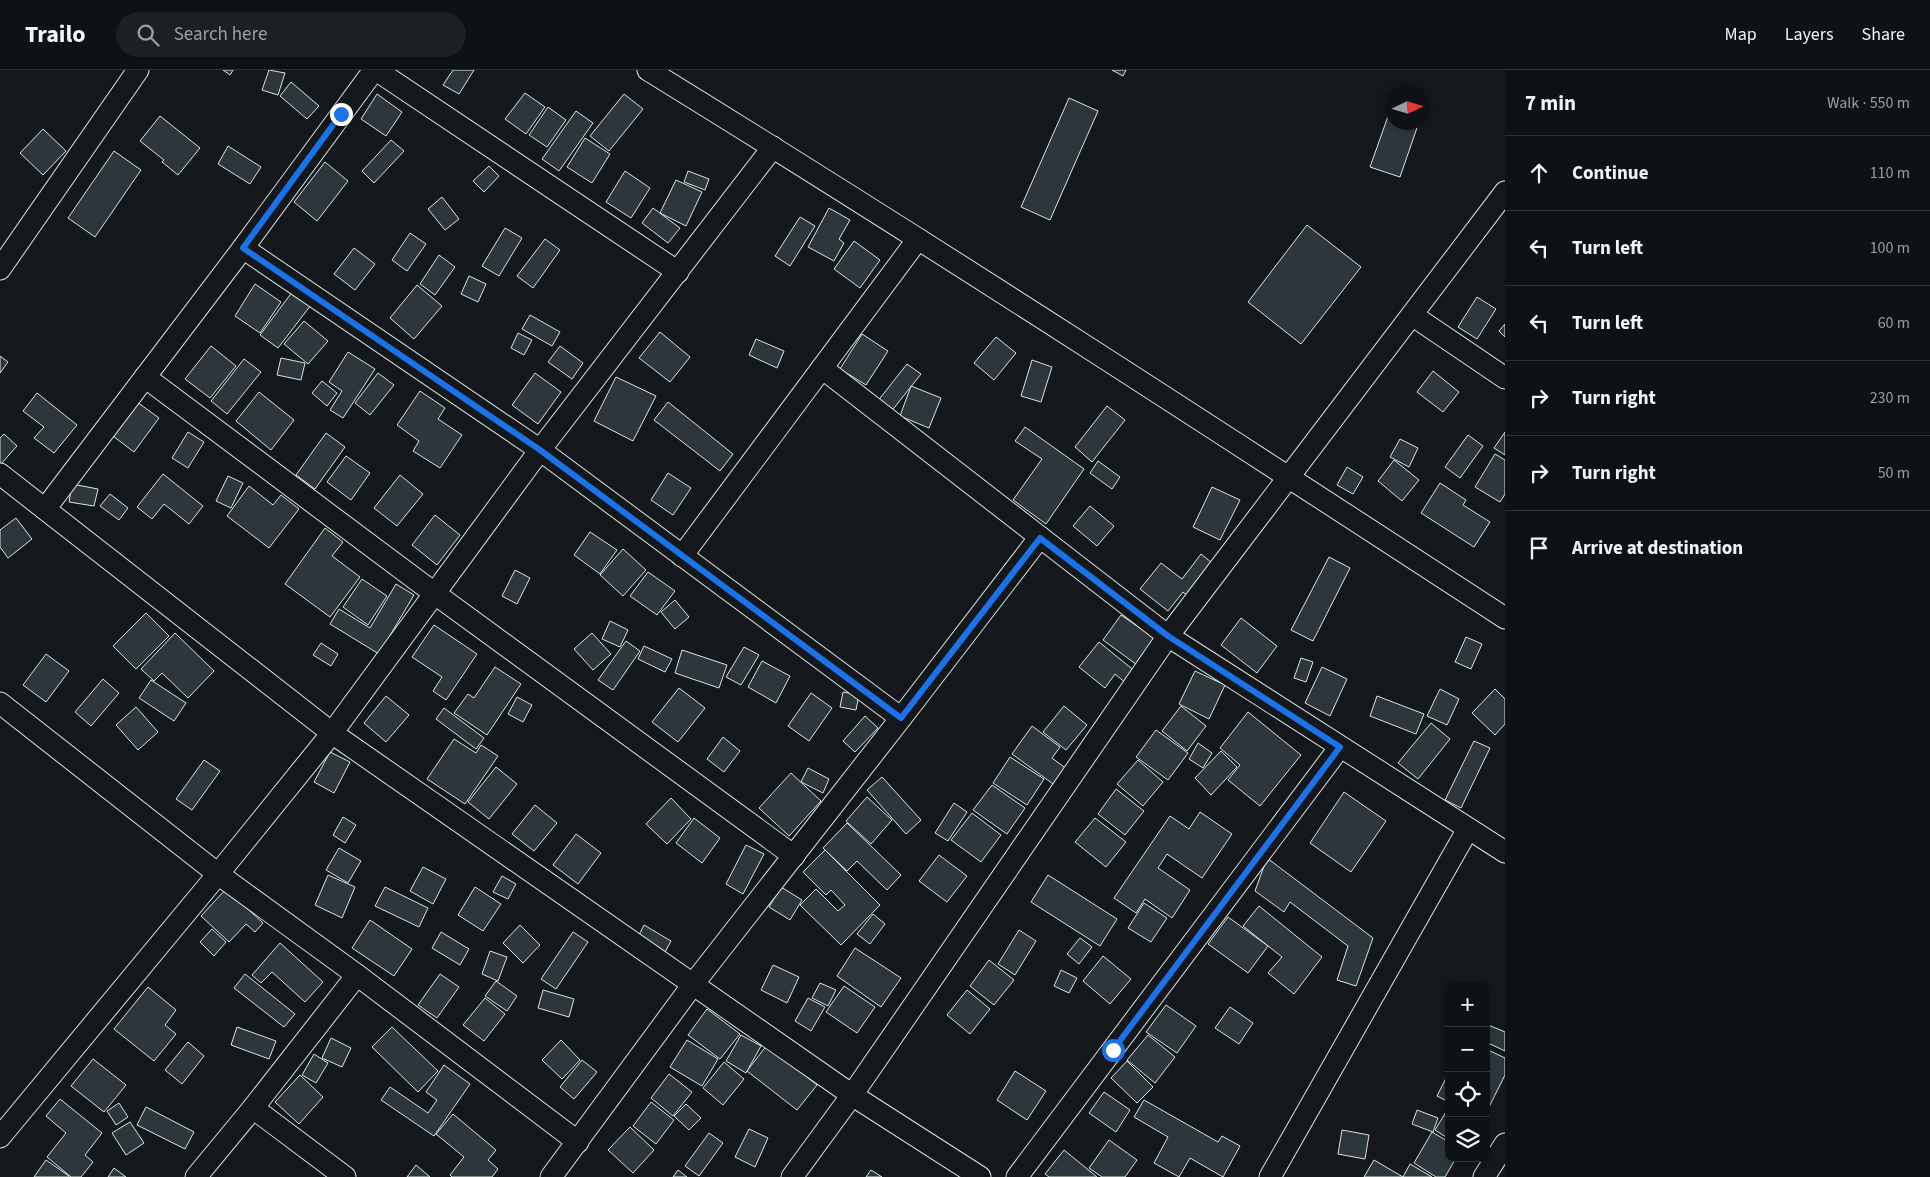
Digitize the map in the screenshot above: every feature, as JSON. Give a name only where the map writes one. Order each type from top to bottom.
[{"type":"street","points":[[0,269],[138,70]]},
{"type":"street","points":[[45,509],[375,70],[678,272]]},
{"type":"street","points":[[648,70],[774,147],[918,239],[1505,618]]},
{"type":"street","points":[[0,1137],[332,733],[540,450],[774,147]]},
{"type":"street","points":[[792,1177],[852,1095],[1168,636],[1505,192]]},
{"type":"street","points":[[682,556],[918,239]]},
{"type":"street","points":[[243,248],[540,450],[901,718]]},
{"type":"street","points":[[1412,315],[1505,378]]},
{"type":"street","points":[[822,368],[1168,636],[1505,852]]},
{"type":"street","points":[[145,377],[434,593],[794,856]]},
{"type":"street","points":[[0,474],[332,733],[852,1095],[980,1177]]},
{"type":"street","points":[[550,1177],[578,1142],[694,984],[1040,538]]},
{"type":"street","points":[[0,703],[218,874],[357,975],[578,1142]]},
{"type":"street","points":[[1018,1177],[1340,747]]},
{"type":"street","points":[[1270,1177],[1468,829]]},
{"type":"street","points":[[196,1177],[253,1108],[357,975]]},
{"type":"street","points":[[253,1108],[345,1177]]},
{"type":"street","points":[[1484,1177],[1505,1144]]},
{"type":"building","points":[[223,70],[233,70],[230,75]]},
{"type":"building","points":[[269,70],[285,73],[278,95],[262,90]]},
{"type":"building","points":[[453,70],[474,70],[459,94],[443,85]]},
{"type":"building","points":[[1112,70],[1126,70],[1123,76]]},
{"type":"building","points":[[291,82],[319,106],[307,119],[280,96]]},
{"type":"building","points":[[525,93],[545,107],[526,134],[505,119]]},
{"type":"building","points":[[377,94],[402,112],[386,136],[361,119]]},
{"type":"building","points":[[624,94],[643,109],[609,151],[590,136]]},
{"type":"building","points":[[1069,98],[1098,111],[1050,220],[1021,207]]},
{"type":"building","points":[[548,107],[566,120],[547,147],[529,135]]},
{"type":"building","points":[[576,111],[593,123],[559,171],[542,159]]},
{"type":"building","points":[[160,116],[200,148],[178,175],[162,162],[164,160],[140,141]]},
{"type":"building","points":[[1385,125],[1385,130],[1416,130],[1400,177],[1370,167]]},
{"type":"building","points":[[43,129],[66,151],[43,175],[20,153]]},
{"type":"building","points":[[585,138],[610,154],[592,183],[567,167]]},
{"type":"building","points":[[391,140],[404,151],[374,183],[362,171]]},
{"type":"building","points":[[228,146],[261,167],[250,184],[218,164]]},
{"type":"building","points":[[114,151],[141,170],[95,237],[68,218]]},
{"type":"building","points":[[325,162],[348,181],[317,221],[294,202]]},
{"type":"building","points":[[489,166],[499,176],[484,192],[473,181]]},
{"type":"building","points":[[625,171],[650,188],[631,218],[606,202]]},
{"type":"building","points":[[688,171],[709,179],[705,190],[684,182]]},
{"type":"building","points":[[676,180],[702,192],[686,226],[660,213]]},
{"type":"building","points":[[442,197],[459,219],[445,230],[428,209]]},
{"type":"building","points":[[653,208],[680,228],[668,243],[642,223]]},
{"type":"building","points":[[829,208],[850,220],[839,239],[844,243],[834,261],[808,247]]},
{"type":"building","points":[[800,217],[815,226],[790,266],[775,256]]},
{"type":"building","points":[[1307,225],[1361,267],[1301,344],[1248,302]]},
{"type":"building","points":[[505,228],[522,238],[499,276],[482,266]]},
{"type":"building","points":[[410,233],[426,244],[407,271],[392,260]]},
{"type":"building","points":[[545,239],[560,250],[533,288],[517,276]]},
{"type":"building","points":[[854,241],[880,260],[860,288],[834,269]]},
{"type":"building","points":[[354,248],[375,264],[355,290],[334,274]]},
{"type":"building","points":[[439,255],[455,267],[435,295],[420,284]]},
{"type":"building","points":[[469,276],[486,284],[478,302],[461,294]]},
{"type":"building","points":[[255,284],[281,302],[260,333],[235,316]]},
{"type":"building","points":[[417,285],[442,306],[414,339],[390,318]]},
{"type":"building","points":[[293,291],[311,305],[278,348],[260,335]]},
{"type":"building","points":[[1477,297],[1496,309],[1477,339],[1458,327]]},
{"type":"building","points":[[530,315],[560,332],[552,346],[522,329]]},
{"type":"building","points":[[304,321],[328,341],[308,364],[284,344]]},
{"type":"building","points":[[1505,324],[1505,337],[1499,331]]},
{"type":"building","points":[[660,332],[690,357],[670,382],[639,358]]},
{"type":"building","points":[[518,333],[532,340],[524,355],[511,348]]},
{"type":"building","points":[[862,334],[888,351],[866,385],[840,369]]},
{"type":"building","points":[[996,337],[1016,353],[994,380],[974,363]]},
{"type":"building","points":[[756,339],[784,351],[777,368],[749,355]]},
{"type":"building","points":[[211,346],[236,366],[210,398],[185,379]]},
{"type":"building","points":[[560,346],[583,363],[572,379],[548,362]]},
{"type":"building","points":[[348,352],[375,369],[343,418],[330,410],[342,391],[329,382]]},
{"type":"building","points":[[0,356],[8,362],[0,373]]},
{"type":"building","points":[[281,358],[305,363],[301,380],[277,375]]},
{"type":"building","points":[[244,359],[261,372],[227,414],[211,401]]},
{"type":"building","points":[[1032,360],[1052,367],[1041,402],[1021,396]]},
{"type":"building","points":[[907,364],[921,374],[890,413],[877,402]]},
{"type":"building","points":[[1433,371],[1459,392],[1443,412],[1417,392]]},
{"type":"building","points":[[378,373],[394,385],[370,415],[355,403]]},
{"type":"building","points":[[535,373],[561,392],[538,424],[512,405]]},
{"type":"building","points":[[616,377],[656,396],[633,441],[594,421]]},
{"type":"building","points":[[322,381],[337,393],[327,406],[312,393]]},
{"type":"building","points":[[911,386],[941,398],[929,428],[900,416]]},
{"type":"building","points":[[420,391],[445,408],[438,419],[462,435],[440,468],[413,451],[419,441],[397,425]]},
{"type":"building","points":[[259,392],[294,420],[271,450],[236,421]]},
{"type":"building","points":[[37,393],[77,425],[54,453],[34,438],[44,427],[23,411]]},
{"type":"building","points":[[137,402],[159,418],[134,452],[113,436]]},
{"type":"building","points":[[668,402],[733,454],[720,471],[654,420]]},
{"type":"building","points":[[1107,406],[1125,420],[1092,462],[1075,447]]},
{"type":"building","points":[[1025,427],[1084,469],[1046,524],[1013,500],[1042,459],[1015,441]]},
{"type":"building","points":[[188,432],[204,442],[188,468],[172,458]]},
{"type":"building","points":[[1505,432],[1505,455],[1494,448]]},
{"type":"building","points":[[326,433],[345,447],[315,489],[296,475]]},
{"type":"building","points":[[4,434],[17,446],[0,465],[0,438]]},
{"type":"building","points":[[1468,435],[1483,446],[1460,478],[1445,467]]},
{"type":"building","points":[[1400,439],[1418,448],[1409,467],[1390,457]]},
{"type":"building","points":[[1495,454],[1505,460],[1505,494],[1500,502],[1475,487]]},
{"type":"building","points":[[346,456],[370,473],[351,500],[327,482]]},
{"type":"building","points":[[1394,460],[1419,480],[1402,501],[1378,481]]},
{"type":"building","points":[[1098,461],[1120,477],[1112,489],[1090,473]]},
{"type":"building","points":[[1347,467],[1363,477],[1353,494],[1337,485]]},
{"type":"building","points":[[668,473],[691,488],[673,515],[651,500]]},
{"type":"building","points":[[163,474],[203,506],[189,524],[164,504],[152,519],[137,507]]},
{"type":"building","points":[[400,475],[423,494],[397,526],[374,508]]},
{"type":"building","points":[[228,476],[243,483],[231,508],[216,501]]},
{"type":"building","points":[[1440,483],[1466,500],[1463,505],[1490,522],[1474,547],[1421,513]]},
{"type":"building","points":[[72,484],[98,489],[94,506],[69,502]]},
{"type":"building","points":[[249,486],[273,505],[281,495],[299,509],[269,548],[227,516]]},
{"type":"building","points":[[1212,487],[1240,500],[1220,540],[1193,527]]},
{"type":"building","points":[[110,494],[128,508],[119,520],[100,506]]},
{"type":"building","points":[[1090,506],[1114,526],[1097,546],[1073,526]]},
{"type":"building","points":[[435,515],[460,535],[437,565],[412,545]]},
{"type":"building","points":[[16,518],[32,539],[8,558],[0,547],[0,530]]},
{"type":"building","points":[[325,528],[343,542],[332,556],[360,577],[330,617],[285,584]]},
{"type":"building","points":[[590,532],[617,550],[600,574],[574,555]]},
{"type":"building","points":[[623,549],[646,570],[623,596],[600,575]]},
{"type":"building","points":[[1201,554],[1216,566],[1191,599],[1183,592],[1168,611],[1140,589],[1161,563],[1182,579]]},
{"type":"building","points":[[1329,557],[1350,568],[1313,641],[1291,630]]},
{"type":"building","points":[[515,570],[530,578],[517,604],[502,596]]},
{"type":"building","points":[[648,572],[675,591],[657,615],[630,596]]},
{"type":"building","points":[[362,579],[387,596],[368,625],[343,607]]},
{"type":"building","points":[[396,584],[414,595],[379,654],[330,624],[339,609],[370,628]]},
{"type":"building","points":[[675,600],[689,617],[675,629],[661,612]]},
{"type":"building","points":[[146,613],[169,636],[136,669],[113,646]]},
{"type":"building","points":[[1121,615],[1163,644],[1144,670],[1103,640]]},
{"type":"building","points":[[1241,618],[1277,646],[1257,673],[1221,645]]},
{"type":"building","points":[[610,621],[628,630],[620,647],[602,639]]},
{"type":"building","points":[[434,625],[477,654],[446,700],[433,691],[442,677],[412,657]]},
{"type":"building","points":[[175,633],[214,671],[188,698],[162,673],[154,681],[141,669]]},
{"type":"building","points":[[592,633],[611,654],[593,670],[574,649]]},
{"type":"building","points":[[1466,637],[1482,644],[1471,669],[1455,662]]},
{"type":"building","points":[[626,641],[640,651],[613,690],[598,680]]},
{"type":"building","points":[[1099,642],[1142,677],[1133,689],[1115,674],[1105,688],[1079,667]]},
{"type":"building","points":[[321,643],[338,654],[331,666],[313,655]]},
{"type":"building","points":[[644,646],[672,659],[665,672],[638,659]]},
{"type":"building","points":[[744,647],[759,655],[741,685],[726,677]]},
{"type":"building","points":[[682,650],[727,665],[719,688],[675,673]]},
{"type":"building","points":[[46,654],[69,671],[46,702],[23,685]]},
{"type":"building","points":[[1301,658],[1313,662],[1306,682],[1294,678]]},
{"type":"building","points":[[762,661],[790,676],[776,703],[748,687]]},
{"type":"building","points":[[495,667],[521,684],[487,735],[454,713],[468,694],[474,698]]},
{"type":"building","points":[[1322,667],[1347,679],[1330,716],[1305,703]]},
{"type":"building","points":[[1195,671],[1225,685],[1209,719],[1179,704]]},
{"type":"building","points":[[103,679],[119,693],[91,726],[75,712]]},
{"type":"building","points":[[151,680],[186,703],[174,721],[139,698]]},
{"type":"building","points":[[679,688],[705,708],[678,742],[652,722]]},
{"type":"building","points":[[1440,689],[1459,699],[1447,725],[1427,716]]},
{"type":"building","points":[[1495,689],[1505,699],[1505,724],[1495,735],[1472,713]]},
{"type":"building","points":[[843,692],[859,695],[856,710],[840,707]]},
{"type":"building","points":[[811,693],[832,708],[809,741],[788,726]]},
{"type":"building","points":[[386,696],[409,715],[386,742],[364,723]]},
{"type":"building","points":[[1377,696],[1424,714],[1416,734],[1370,716]]},
{"type":"building","points":[[517,697],[532,705],[523,722],[508,714]]},
{"type":"building","points":[[1064,706],[1087,725],[1066,750],[1043,732]]},
{"type":"building","points":[[1181,706],[1206,726],[1187,751],[1162,731]]},
{"type":"building","points":[[136,707],[158,732],[138,750],[116,725]]},
{"type":"building","points":[[444,708],[484,738],[476,749],[436,719]]},
{"type":"building","points":[[1248,712],[1301,755],[1260,806],[1228,780],[1240,765],[1220,748]]},
{"type":"building","points":[[865,716],[878,728],[855,752],[843,741]]},
{"type":"building","points":[[1431,723],[1450,739],[1418,779],[1398,763]]},
{"type":"building","points":[[1032,726],[1060,747],[1052,758],[1072,773],[1060,789],[1012,754]]},
{"type":"building","points":[[1156,730],[1188,753],[1168,780],[1136,757]]},
{"type":"building","points":[[723,737],[740,751],[724,772],[707,759]]},
{"type":"building","points":[[454,739],[476,753],[481,745],[498,756],[465,804],[427,779]]},
{"type":"building","points":[[1474,741],[1490,748],[1461,808],[1445,800]]},
{"type":"building","points":[[1198,743],[1212,753],[1203,768],[1189,759]]},
{"type":"building","points":[[1221,751],[1237,767],[1211,795],[1195,778]]},
{"type":"building","points":[[330,752],[350,762],[334,793],[314,782]]},
{"type":"building","points":[[1010,757],[1044,779],[1027,805],[993,783]]},
{"type":"building","points":[[204,760],[220,771],[192,810],[176,799]]},
{"type":"building","points":[[1138,760],[1163,782],[1143,806],[1117,784]]},
{"type":"building","points":[[496,767],[517,784],[489,819],[468,802]]},
{"type":"building","points":[[808,768],[829,779],[823,793],[801,782]]},
{"type":"building","points":[[791,773],[821,801],[789,836],[759,808]]},
{"type":"building","points":[[882,777],[921,820],[906,834],[867,790]]},
{"type":"building","points":[[992,785],[1025,808],[1007,834],[973,810]]},
{"type":"building","points":[[1116,789],[1144,811],[1125,835],[1098,814]]},
{"type":"building","points":[[1344,792],[1386,821],[1351,872],[1310,843]]},
{"type":"building","points":[[867,797],[892,820],[871,844],[846,821]]},
{"type":"building","points":[[671,798],[691,819],[667,844],[646,824]]},
{"type":"building","points":[[954,803],[967,812],[948,841],[935,833]]},
{"type":"building","points":[[535,805],[557,823],[534,851],[512,834]]},
{"type":"building","points":[[1200,812],[1232,834],[1202,878],[1167,854],[1158,868],[1190,890],[1172,918],[1145,899],[1136,913],[1114,898],[1170,816],[1189,829]]},
{"type":"building","points":[[972,813],[1001,835],[981,862],[951,840]]},
{"type":"building","points":[[343,817],[356,825],[345,843],[333,835]]},
{"type":"building","points":[[694,818],[720,838],[702,863],[676,843]]},
{"type":"building","points":[[1095,818],[1126,842],[1106,867],[1075,842]]},
{"type":"building","points":[[847,823],[901,875],[887,890],[857,861],[847,871],[823,848]]},
{"type":"building","points":[[576,834],[601,853],[578,884],[553,865]]},
{"type":"building","points":[[746,845],[764,854],[743,894],[726,884]]},
{"type":"building","points":[[339,848],[361,861],[348,883],[326,870]]},
{"type":"building","points":[[825,850],[880,905],[841,945],[800,905],[816,889],[838,911],[845,905],[831,890],[826,895],[803,872]]},
{"type":"building","points":[[939,855],[967,876],[947,902],[919,881]]},
{"type":"building","points":[[1267,858],[1373,938],[1356,986],[1337,980],[1348,946],[1290,902],[1284,912],[1255,891]]},
{"type":"building","points":[[423,867],[446,879],[433,904],[410,891]]},
{"type":"building","points":[[328,875],[355,887],[342,918],[315,905]]},
{"type":"building","points":[[1048,875],[1117,919],[1100,946],[1031,902]]},
{"type":"building","points":[[502,876],[516,884],[508,899],[493,892]]},
{"type":"building","points":[[385,887],[428,908],[419,927],[375,906]]},
{"type":"building","points":[[475,887],[501,904],[483,931],[458,915]]},
{"type":"building","points":[[781,887],[802,900],[790,920],[769,907]]},
{"type":"building","points":[[226,889],[263,923],[255,932],[246,924],[229,942],[201,916]]},
{"type":"building","points":[[1144,903],[1167,918],[1151,942],[1128,928]]},
{"type":"building","points":[[1259,906],[1322,957],[1294,994],[1268,973],[1282,957],[1243,926]]},
{"type":"building","points":[[873,914],[885,924],[870,944],[857,934]]},
{"type":"building","points":[[1228,917],[1268,946],[1248,973],[1208,944]]},
{"type":"building","points":[[370,920],[412,949],[394,976],[352,948]]},
{"type":"building","points":[[520,925],[540,945],[523,963],[503,943]]},
{"type":"building","points":[[644,925],[671,941],[664,954],[637,939]]},
{"type":"building","points":[[212,929],[226,942],[214,956],[200,942]]},
{"type":"building","points":[[1019,930],[1036,941],[1015,975],[998,964]]},
{"type":"building","points":[[441,932],[469,949],[460,965],[432,948]]},
{"type":"building","points":[[573,932],[588,942],[556,989],[541,979]]},
{"type":"building","points":[[1080,938],[1092,947],[1079,964],[1067,954]]},
{"type":"building","points":[[280,943],[323,982],[305,1002],[272,972],[261,983],[252,975]]},
{"type":"building","points":[[855,948],[901,978],[881,1007],[837,976]]},
{"type":"building","points":[[490,951],[507,957],[498,981],[482,974]]},
{"type":"building","points":[[1103,956],[1131,979],[1110,1004],[1083,981]]},
{"type":"building","points":[[989,960],[1014,980],[994,1005],[970,986]]},
{"type":"building","points":[[773,965],[799,977],[787,1003],[761,990]]},
{"type":"building","points":[[1061,970],[1077,978],[1069,993],[1054,986]]},
{"type":"building","points":[[245,974],[295,1014],[284,1027],[234,988]]},
{"type":"building","points":[[440,974],[459,987],[437,1018],[418,1005]]},
{"type":"building","points":[[496,981],[517,996],[507,1011],[485,996]]},
{"type":"building","points":[[820,983],[836,990],[828,1006],[812,998]]},
{"type":"building","points":[[844,986],[875,1007],[857,1033],[826,1012]]},
{"type":"building","points":[[148,987],[176,1010],[165,1025],[176,1034],[154,1061],[114,1029]]},
{"type":"building","points":[[543,990],[574,999],[569,1017],[538,1008]]},
{"type":"building","points":[[967,990],[990,1009],[970,1034],[947,1015]]},
{"type":"building","points":[[485,998],[505,1014],[484,1041],[463,1025]]},
{"type":"building","points":[[808,998],[825,1007],[811,1031],[795,1021]]},
{"type":"building","points":[[1166,1005],[1196,1026],[1177,1053],[1146,1032]]},
{"type":"building","points":[[1230,1007],[1253,1023],[1239,1044],[1215,1028]]},
{"type":"building","points":[[707,1009],[740,1034],[720,1059],[688,1035]]},
{"type":"building","points":[[1490,1026],[1505,1032],[1505,1051],[1490,1044]]},
{"type":"building","points":[[237,1027],[276,1041],[269,1059],[231,1045]]},
{"type":"building","points":[[392,1027],[438,1071],[418,1092],[372,1047]]},
{"type":"building","points":[[741,1035],[761,1046],[746,1073],[726,1061]]},
{"type":"building","points":[[1148,1035],[1175,1057],[1155,1083],[1127,1060]]},
{"type":"building","points":[[331,1038],[351,1048],[342,1067],[322,1058]]},
{"type":"building","points":[[561,1040],[580,1060],[562,1079],[542,1060]]},
{"type":"building","points":[[687,1040],[718,1059],[702,1086],[670,1067]]},
{"type":"building","points":[[188,1042],[204,1056],[182,1084],[165,1070]]},
{"type":"building","points":[[767,1045],[817,1085],[797,1110],[747,1071]]},
{"type":"building","points":[[1490,1051],[1505,1058],[1505,1075],[1490,1105]]},
{"type":"building","points":[[314,1054],[328,1063],[316,1083],[302,1075]]},
{"type":"building","points":[[93,1059],[126,1085],[104,1112],[71,1086]]},
{"type":"building","points":[[582,1060],[597,1072],[574,1099],[560,1087]]},
{"type":"building","points":[[1127,1061],[1153,1087],[1137,1103],[1111,1078]]},
{"type":"building","points":[[724,1062],[744,1079],[723,1105],[703,1088]]},
{"type":"building","points":[[444,1065],[470,1084],[434,1136],[381,1100],[390,1087],[428,1113],[437,1100],[426,1092]]},
{"type":"building","points":[[1015,1071],[1046,1091],[1027,1120],[997,1100]]},
{"type":"building","points":[[669,1074],[692,1092],[673,1116],[651,1098]]},
{"type":"building","points":[[300,1075],[323,1097],[299,1124],[275,1102]]},
{"type":"building","points":[[1445,1080],[1445,1100],[1437,1096]]},
{"type":"building","points":[[1104,1092],[1130,1110],[1116,1132],[1089,1113]]},
{"type":"building","points":[[60,1099],[102,1133],[85,1155],[93,1162],[81,1177],[71,1177],[47,1157],[66,1133],[46,1116]]},
{"type":"building","points":[[1144,1100],[1218,1142],[1222,1136],[1240,1146],[1223,1177],[1190,1158],[1179,1177],[1154,1163],[1168,1137],[1134,1117]]},
{"type":"building","points":[[651,1102],[674,1120],[656,1144],[633,1126]]},
{"type":"building","points":[[119,1103],[128,1117],[116,1125],[107,1111]]},
{"type":"building","points":[[686,1104],[701,1118],[689,1130],[674,1116]]},
{"type":"building","points":[[146,1107],[194,1132],[185,1149],[137,1125]]},
{"type":"building","points":[[1417,1110],[1438,1118],[1433,1132],[1412,1124]]},
{"type":"building","points":[[453,1114],[496,1150],[488,1160],[498,1169],[492,1177],[452,1177],[450,1175],[464,1157],[436,1134]]},
{"type":"building","points":[[1445,1114],[1445,1136],[1435,1130]]},
{"type":"building","points":[[130,1122],[144,1143],[126,1155],[112,1133]]},
{"type":"building","points":[[630,1127],[654,1150],[633,1173],[608,1150]]},
{"type":"building","points":[[749,1129],[768,1138],[755,1167],[735,1157]]},
{"type":"building","points":[[1342,1130],[1369,1135],[1365,1159],[1338,1154]]},
{"type":"building","points":[[1432,1132],[1445,1140],[1445,1162],[1454,1162],[1445,1177],[1436,1177],[1414,1163]]},
{"type":"building","points":[[709,1133],[723,1143],[699,1176],[685,1166]]},
{"type":"building","points":[[1109,1140],[1137,1160],[1125,1177],[1102,1177],[1089,1168]]},
{"type":"building","points":[[1064,1150],[1097,1177],[1049,1177],[1045,1174]]},
{"type":"building","points":[[46,1160],[69,1176],[69,1177],[34,1177]]},
{"type":"building","points":[[1374,1160],[1403,1177],[1364,1177]]},
{"type":"building","points":[[1410,1164],[1432,1177],[1403,1177]]},
{"type":"building","points":[[416,1165],[430,1177],[407,1177]]},
{"type":"building","points":[[114,1168],[126,1177],[108,1177]]},
{"type":"building","points":[[678,1170],[687,1177],[673,1177]]},
{"type":"building","points":[[871,1170],[882,1177],[866,1177]]},
{"type":"route","points":[[341,114],[243,248],[540,450],[901,718],[1040,538],[1168,636],[1340,747],[1113,1050]]}]
